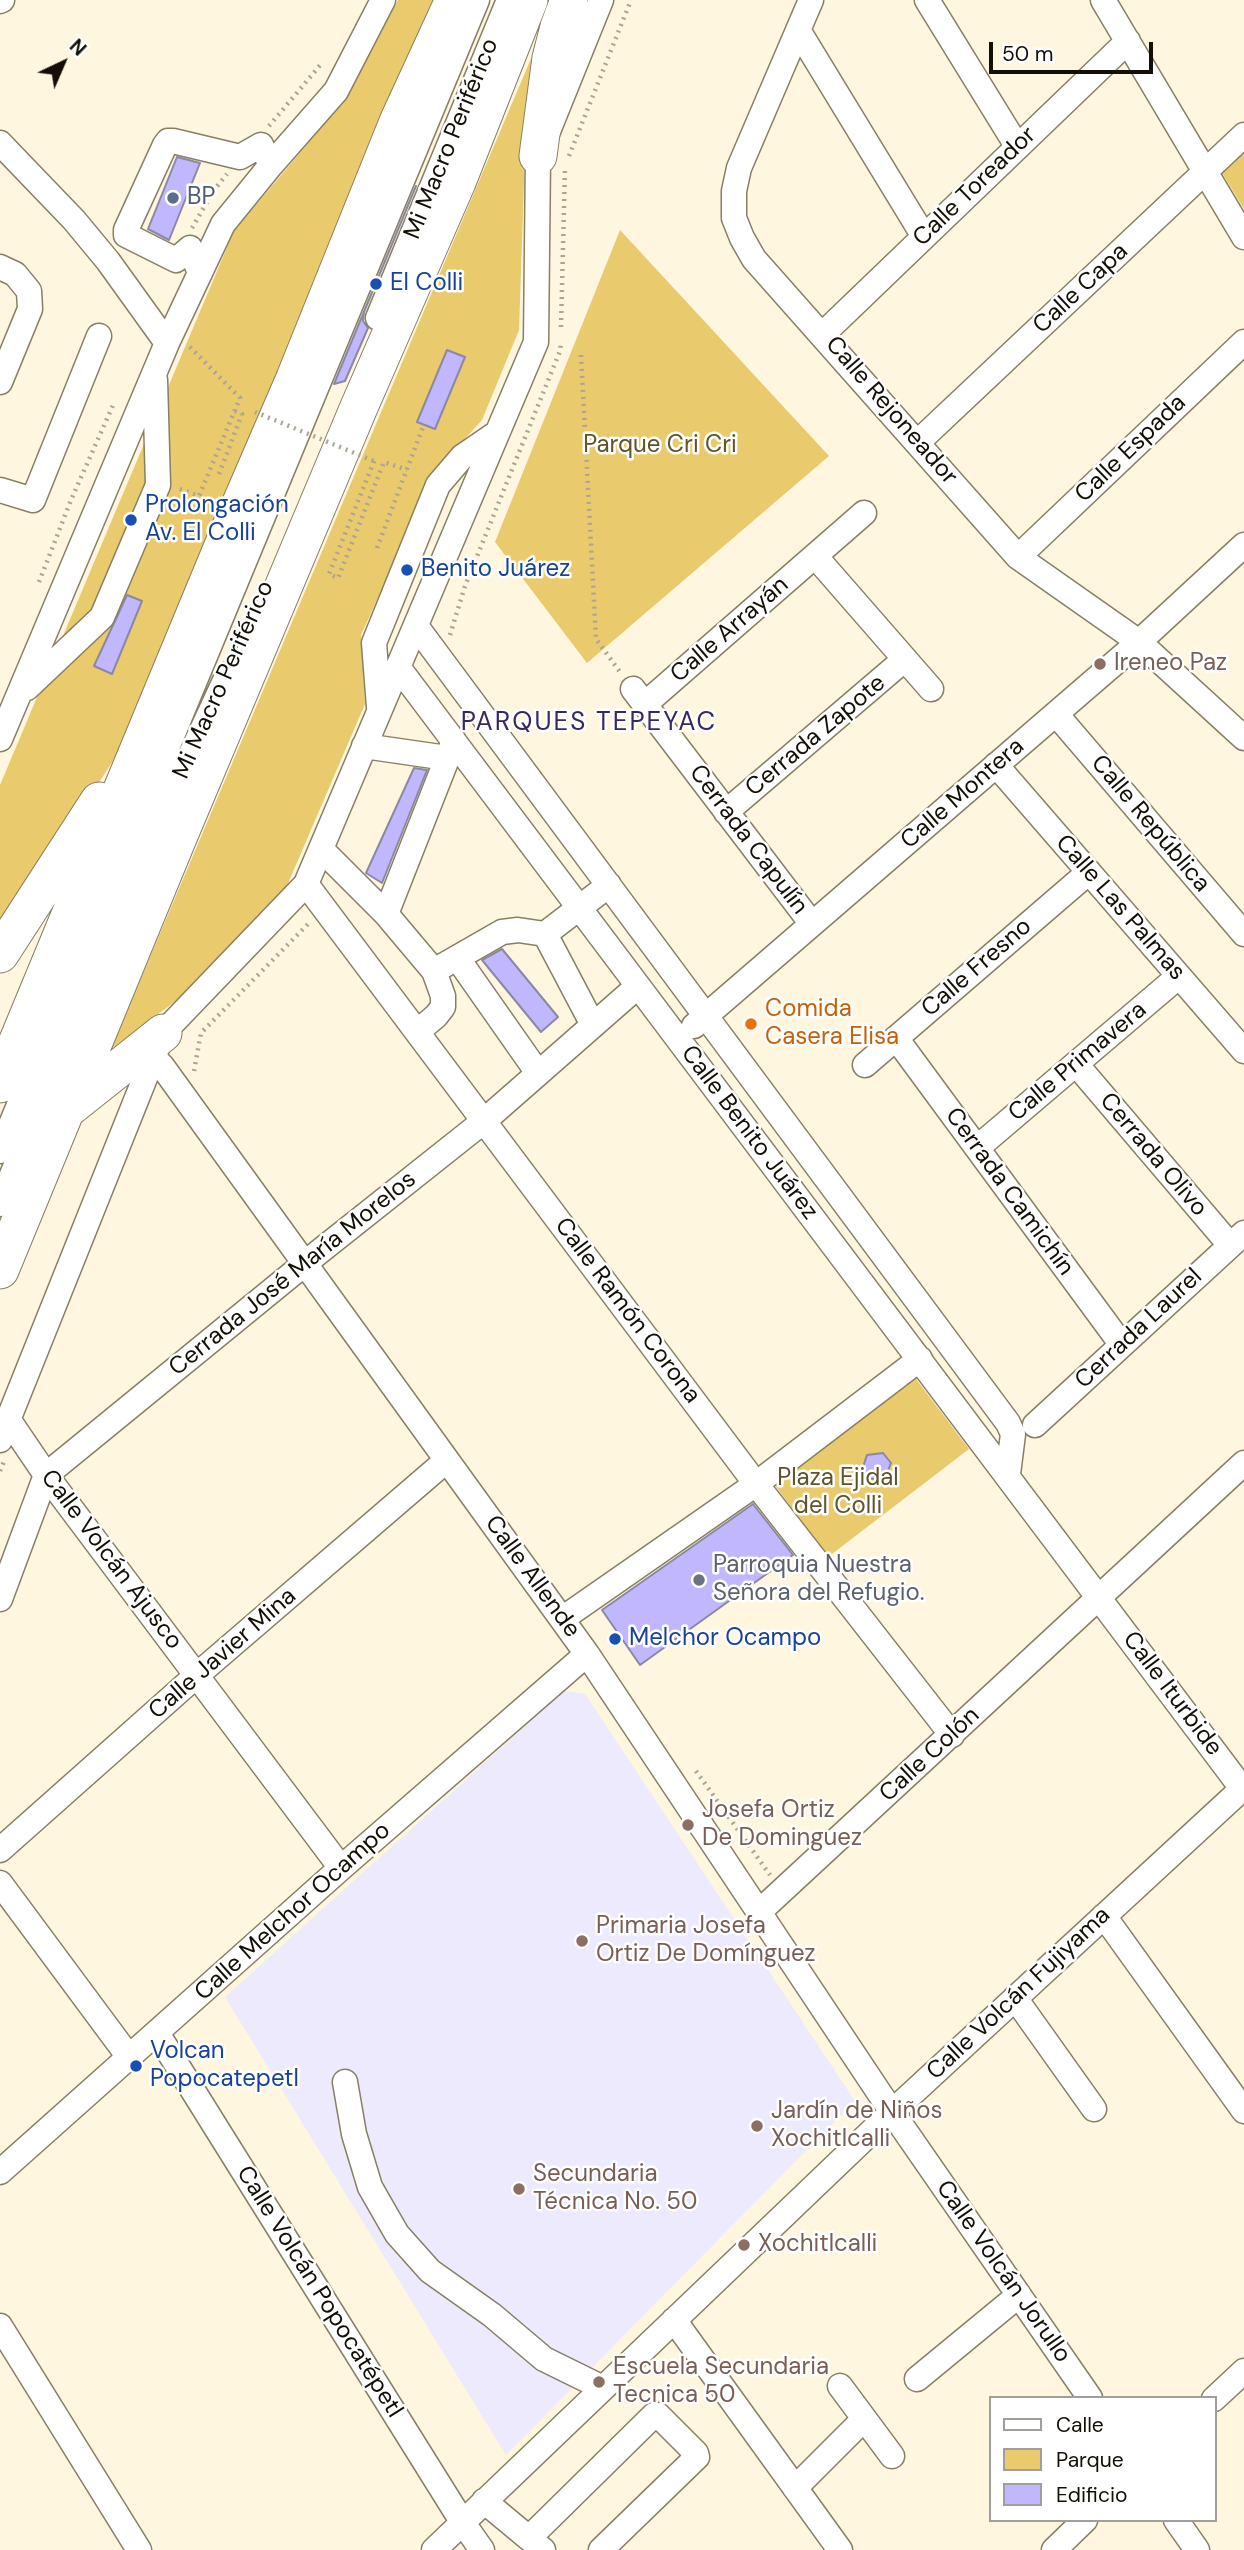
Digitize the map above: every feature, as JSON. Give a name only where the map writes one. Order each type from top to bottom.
[{"type":"highway","points":[[0,1084],[295,378],[398,122],[454,0]]},
{"type":"highway","points":[[0,1270],[177,840],[457,182],[529,0]]},
{"type":"highway","points":[[537,156],[551,58],[569,0]]},
{"type":"highway","points":[[0,954],[82,829],[158,704]]},
{"type":"highway","points":[[66,1110],[158,1045]]},
{"type":"street","points":[[0,740],[170,336],[223,224],[271,164],[336,91],[383,0]]},
{"type":"street","name":"Mi Macro Periférico","points":[[0,1151],[477,0]]},
{"type":"street","name":"Mi Macro Periférico","points":[[0,1204],[139,866],[266,586],[509,0]]},
{"type":"street","points":[[4,1430],[158,1045],[306,884],[536,342],[537,156],[601,0]]},
{"type":"street","name":"Calle Rejoneador","points":[[811,0],[739,168],[734,191],[734,218],[754,259],[1018,557],[1139,642],[1244,738]]},
{"type":"street","points":[[927,0],[1017,146]]},
{"type":"street","points":[[1103,0],[1244,237]]},
{"type":"street","points":[[798,30],[923,235]]},
{"type":"street","name":"Calle Toreador","points":[[823,334],[923,235],[1128,41]]},
{"type":"street","name":"Calle Capa","points":[[918,442],[1244,135]]},
{"type":"street","points":[[200,273],[190,248],[176,260],[126,235],[165,145],[168,141],[173,141],[240,157],[261,145],[271,164]]},
{"type":"street","points":[[1,147],[82,230],[170,336]]},
{"type":"street","points":[[0,267],[15,274],[29,291],[30,309],[0,382]]},
{"type":"street","points":[[0,490],[33,500],[99,336]]},
{"type":"street","name":"Calle Espada","points":[[1018,557],[1244,342]]},
{"type":"street","points":[[19,695],[102,617],[158,485],[155,372]]},
{"type":"street","points":[[379,711],[374,643],[438,485],[462,457],[497,433]]},
{"type":"street","name":"Calle Arrayán","points":[[639,696],[815,556],[864,513]]},
{"type":"street","name":"Calle Montera","points":[[679,1039],[1139,642],[1244,545]]},
{"type":"street","points":[[815,556],[931,689]]},
{"type":"street","name":"Calle Benito Juárez","points":[[416,626],[1008,1423],[1013,1434],[1008,1474]]},
{"type":"street","name":"Cerrada Zapote","points":[[726,812],[905,659]]},
{"type":"street","name":"Calle Benito Juárez","points":[[398,667],[450,750],[579,907],[1101,1598]]},
{"type":"street","name":"Cerrada Capulín","points":[[639,696],[812,925]]},
{"type":"street","name":"Calle República","points":[[1056,714],[1244,934]]},
{"type":"street","points":[[364,746],[450,750],[386,914]]},
{"type":"street","name":"Calle Las Palmas","points":[[996,765],[1244,1051]]},
{"type":"street","points":[[321,849],[386,914],[434,971],[443,996],[443,1007],[417,1032]]},
{"type":"street","name":"Calle Fresno","points":[[865,1065],[1089,872]]},
{"type":"street","name":"Calle Ramón Corona","points":[[306,884],[756,1483],[952,1735]]},
{"type":"street","points":[[434,971],[502,932],[518,930],[545,934],[609,886]]},
{"type":"street","points":[[545,934],[593,1024]]},
{"type":"street","points":[[458,959],[538,1073]]},
{"type":"street","name":"Calle Primavera","points":[[977,1148],[1179,976]]},
{"type":"street","name":"Cerrada José María Morelos","points":[[46,1475],[484,1121],[638,986]]},
{"type":"street","name":"Cerrada Camichín","points":[[895,1038],[1122,1345]]},
{"type":"street","name":"Calle Allende","points":[[158,1045],[162,1066],[587,1654],[892,2112]]},
{"type":"street","name":"Cerrada Olivo","points":[[1076,1064],[1237,1239]]},
{"type":"street","name":"Cerrada Laurel","points":[[1035,1425],[1237,1239]]},
{"type":"street","points":[[562,1619],[756,1483],[920,1359]]},
{"type":"street","name":"Calle Volcán Ajusco","points":[[4,1430],[46,1475],[341,1868]]},
{"type":"street","name":"Calle Javier Mina","points":[[0,1850],[197,1675],[447,1460]]},
{"type":"street","name":"Calle Colón","points":[[759,1912],[1244,1463]]},
{"type":"street","points":[[0,1599],[46,1475]]},
{"type":"street","name":"Calle Iturbide","points":[[1101,1598],[1243,1790]]},
{"type":"street","name":"Calle Melchor Ocampo","points":[[0,2172],[341,1868],[587,1654]]},
{"type":"street","name":"Calle Volcán Fujiyama","points":[[434,2550],[892,2112],[1243,1790]]},
{"type":"street","points":[[0,1883],[129,2057]]},
{"type":"street","points":[[1104,1916],[1244,2111]]},
{"type":"street","points":[[1015,1998],[1094,2109]]},
{"type":"street","name":"Calle Volcán Popocatépetl","points":[[157,2032],[482,2550]]},
{"type":"street","points":[[345,2082],[354,2134],[370,2187],[397,2234],[430,2271],[492,2315],[544,2359],[603,2388]]},
{"type":"street","name":"Calle Volcán Jorullo","points":[[892,2112],[1089,2396]]},
{"type":"street","points":[[916,2379],[1019,2295]]},
{"type":"street","points":[[674,2320],[840,2550]]},
{"type":"street","points":[[0,2326],[139,2550]]},
{"type":"street","points":[[1216,2397],[1244,2371]]},
{"type":"street","points":[[840,2386],[892,2456]]},
{"type":"street","points":[[484,2501],[536,2544],[653,2415],[659,2415],[697,2457],[601,2550]]},
{"type":"street","points":[[795,2488],[864,2419]]},
{"type":"street","points":[[1054,2550],[1084,2522]]},
{"type":"street","points":[[1177,2522],[1198,2550]]},
{"type":"path","points":[[170,336],[240,398],[199,496],[180,488],[175,501]]},
{"type":"path","points":[[581,355],[596,639],[639,696]]},
{"type":"path","points":[[255,412],[374,461],[329,574],[338,578],[384,462],[407,470]]},
{"type":"path","points":[[377,548],[423,427]]},
{"type":"path","points":[[193,1074],[201,1033],[312,919],[321,904]]},
{"type":"path","points":[[692,1767],[782,1892]]},
{"type":"shaded area","points":[[564,1691],[585,1694],[855,2101],[506,2455],[225,1997]]},
{"type":"green space","points":[[398,0],[438,0],[125,742],[0,937],[0,785],[234,231],[347,97]]},
{"type":"green space","points":[[541,35],[527,95],[519,330],[482,420],[435,472],[361,635],[365,704],[286,888],[177,1000],[111,1049]]},
{"type":"green space","points":[[1244,153],[1244,209],[1222,173]]},
{"type":"green space","name":"Parque Cri Cri","points":[[620,230],[829,456],[587,663],[495,542]]},
{"type":"green space","name":"Plaza Ejidal del Colli","points":[[916,1379],[969,1449],[828,1557],[774,1484]]},
{"type":"building","points":[[177,157],[200,163],[169,240],[148,229]]},
{"type":"building","points":[[416,186],[364,312],[363,321],[368,328],[345,381],[334,384]]},
{"type":"building","points":[[447,350],[465,357],[435,429],[417,422]]},
{"type":"building","points":[[127,595],[142,601],[112,674],[94,666]]},
{"type":"building","points":[[414,768],[427,770],[382,883],[366,873]]},
{"type":"building","points":[[502,949],[558,1017],[541,1032],[482,960]]},
{"type":"building","points":[[883,1453],[891,1463],[885,1478],[870,1479],[862,1470],[867,1455]]},
{"type":"building","name":"Parroquia Nuestra Señora del Refugio.","points":[[753,1504],[793,1555],[640,1665],[602,1610]]},
{"type":"place","name":"BP","points":[[173,198]]},
{"type":"place","name":"El Colli","points":[[376,284]]},
{"type":"place","name":"Prolongación Av. El Colli","points":[[131,520]]},
{"type":"place","name":"Benito Juárez","points":[[407,570]]},
{"type":"place","name":"Ireneo Paz","points":[[1100,664]]},
{"type":"place","name":"Comida Casera Elisa","points":[[751,1024]]},
{"type":"place","name":"Parroquia Nuestra Señora del Refugio.","points":[[699,1580]]},
{"type":"place","name":"Melchor Ocampo","points":[[615,1639]]},
{"type":"place","name":"Josefa Ortiz De Dominguez","points":[[688,1825]]},
{"type":"place","name":"Primaria Josefa Ortiz De Domínguez","points":[[582,1941]]},
{"type":"place","name":"Volcan Popocatepetl","points":[[136,2066]]},
{"type":"place","name":"Jardín de Niños Xochitlcalli","points":[[757,2126]]},
{"type":"place","name":"Secundaria Técnica No. 50","points":[[519,2189]]},
{"type":"place","name":"Xochitlcalli","points":[[744,2245]]},
{"type":"place","name":"Escuela Secundaria Tecnica 50","points":[[599,2382]]},
{"type":"district","name":"PARQUES TEPEYAC","points":[[589,723]]}]
